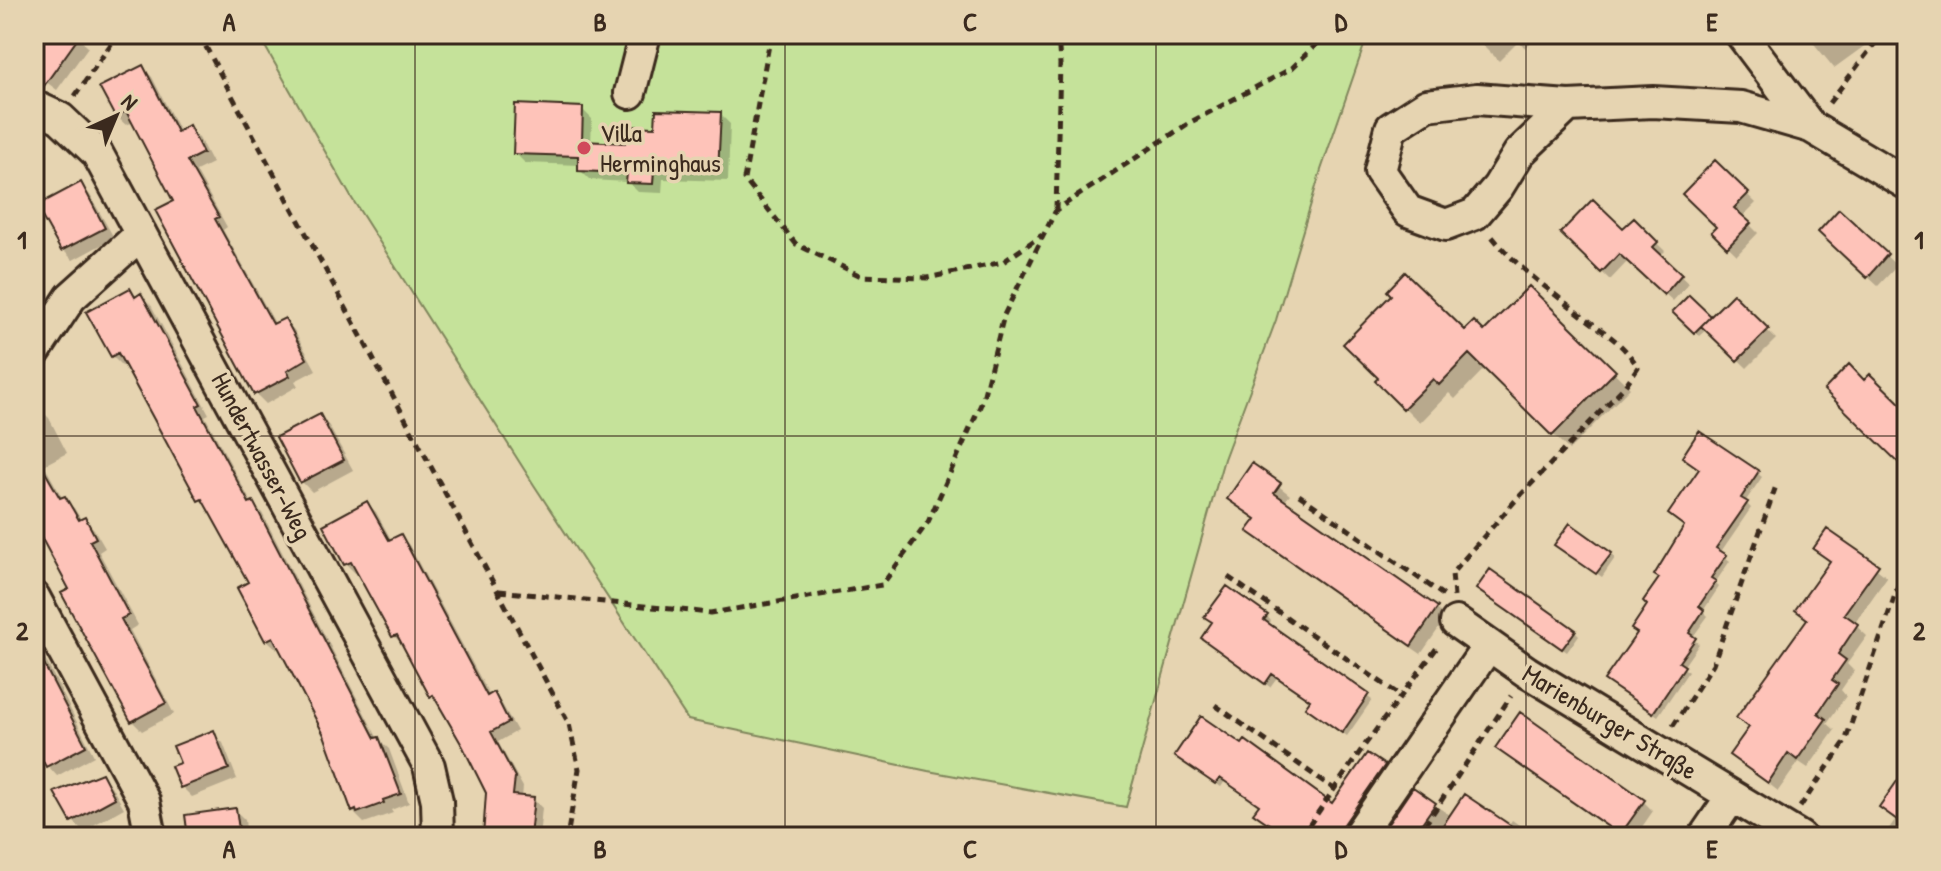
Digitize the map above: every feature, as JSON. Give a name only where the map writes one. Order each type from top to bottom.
[{"type":"street","points":[[630,93],[645,34]]},
{"type":"street","points":[[1741,34],[1811,127]]},
{"type":"street","points":[[1568,106],[1519,153],[1498,187],[1475,214],[1446,225],[1408,211],[1380,171],[1391,128],[1427,105],[1477,99],[1568,106],[1653,102],[1741,107],[1811,127],[1907,184]]},
{"type":"street","name":"Hundertwasser-Weg","points":[[47,112],[97,153],[429,766],[437,801],[438,837]]},
{"type":"street","points":[[34,353],[71,297],[141,234]]},
{"type":"street","points":[[34,597],[144,801],[151,837]]},
{"type":"street","name":"Marienburger Straße","points":[[1456,622],[1527,672],[1793,832]]},
{"type":"street","points":[[1357,837],[1489,645]]},
{"type":"street","points":[[1704,837],[1732,796]]},
{"type":"path","points":[[47,112],[118,34]]},
{"type":"path","points":[[199,34],[569,724],[579,769],[567,837]]},
{"type":"path","points":[[771,34],[744,179],[796,244],[861,276],[927,278],[1003,262],[1044,234],[1056,210],[1189,123],[1292,68],[1327,34]]},
{"type":"path","points":[[499,591],[710,613],[882,585],[928,522],[982,402],[1004,315],[1056,210],[1058,34]]},
{"type":"path","points":[[1811,127],[1882,34]]},
{"type":"path","points":[[1299,495],[1454,602],[1452,573],[1515,501],[1625,386],[1638,367],[1624,347],[1498,244]]},
{"type":"path","points":[[1657,750],[1713,664],[1776,486]]},
{"type":"path","points":[[1228,577],[1401,696]]},
{"type":"path","points":[[1793,832],[1845,742],[1899,583]]},
{"type":"path","points":[[1301,837],[1456,622]]},
{"type":"path","points":[[1417,837],[1527,672]]},
{"type":"path","points":[[1215,705],[1334,789]]},
{"type":"green space","points":[[258,34],[1368,34],[1321,170],[1276,320],[1224,459],[1126,807],[928,771],[688,720],[351,197]]},
{"type":"building","points":[[34,34],[81,34],[41,90],[34,88]]},
{"type":"building","points":[[143,65],[177,132],[189,125],[203,153],[187,161],[273,324],[285,318],[307,359],[287,371],[290,376],[254,395],[155,210],[173,201],[126,111],[115,117],[99,87]]},
{"type":"building","name":"Villa Herminghaus","points":[[515,104],[583,107],[582,141],[625,143],[626,126],[655,127],[656,110],[721,112],[718,172],[654,170],[653,184],[626,183],[627,173],[578,171],[578,156],[513,154]]},
{"type":"building","points":[[1715,160],[1749,193],[1734,208],[1751,223],[1727,248],[1711,232],[1716,227],[1682,194]]},
{"type":"building","points":[[81,182],[105,228],[61,251],[36,206]]},
{"type":"building","points":[[1593,199],[1623,228],[1634,218],[1658,242],[1653,247],[1682,274],[1664,295],[1619,254],[1601,273],[1560,233]]},
{"type":"building","points":[[1839,209],[1888,254],[1867,278],[1818,232]]},
{"type":"building","points":[[1405,272],[1465,330],[1474,321],[1484,331],[1529,286],[1616,371],[1552,436],[1469,354],[1439,385],[1433,379],[1403,409],[1375,381],[1378,378],[1343,344],[1391,295],[1387,291]]},
{"type":"building","points":[[130,288],[135,297],[141,293],[201,404],[197,406],[249,503],[253,501],[375,738],[379,737],[401,794],[383,800],[384,803],[352,812],[324,735],[273,637],[265,641],[237,588],[248,582],[202,499],[198,501],[118,353],[111,357],[86,312]]},
{"type":"building","points":[[1733,294],[1769,329],[1737,361],[1701,326]]},
{"type":"building","points":[[1689,295],[1711,316],[1694,333],[1672,312]]},
{"type":"building","points":[[1849,364],[1864,380],[1870,374],[1907,410],[1907,471],[1824,390]]},
{"type":"building","points":[[320,414],[344,460],[300,483],[276,437]]},
{"type":"building","points":[[1699,431],[1759,471],[1741,498],[1748,502],[1716,548],[1727,555],[1711,578],[1716,581],[1699,606],[1704,610],[1689,633],[1696,638],[1679,662],[1685,666],[1653,713],[1604,680],[1637,633],[1631,629],[1647,605],[1643,601],[1659,578],[1654,575],[1684,526],[1668,514],[1699,469],[1682,457]]},
{"type":"building","points":[[34,453],[60,498],[65,496],[79,520],[85,517],[96,538],[90,541],[129,615],[121,619],[166,703],[131,722],[61,593],[69,589],[34,524]]},
{"type":"building","points":[[1252,463],[1281,483],[1274,493],[1438,607],[1411,646],[1247,531],[1256,519],[1227,499]]},
{"type":"building","points":[[367,501],[389,540],[401,534],[487,696],[494,692],[509,722],[491,732],[515,777],[513,795],[534,797],[530,837],[483,837],[486,793],[463,747],[433,695],[430,697],[397,635],[392,637],[351,562],[344,565],[323,525]]},
{"type":"building","points":[[1570,523],[1612,553],[1596,574],[1554,545]]},
{"type":"building","points":[[1827,529],[1879,565],[1844,614],[1858,624],[1838,654],[1846,660],[1832,680],[1838,684],[1818,713],[1826,719],[1797,760],[1788,753],[1768,783],[1729,755],[1749,727],[1736,718],[1807,619],[1795,610],[1830,561],[1813,549]]},
{"type":"building","points":[[1490,569],[1576,630],[1562,649],[1476,589]]},
{"type":"building","points":[[1227,586],[1268,615],[1264,620],[1369,694],[1342,733],[1305,707],[1310,700],[1272,674],[1265,684],[1201,638],[1212,622],[1204,617]]},
{"type":"building","points":[[34,645],[86,746],[46,767],[34,744]]},
{"type":"building","points":[[1520,712],[1645,800],[1620,835],[1495,748]]},
{"type":"building","points":[[1201,716],[1242,744],[1245,740],[1332,803],[1367,753],[1385,765],[1342,827],[1339,837],[1288,837],[1253,813],[1259,805],[1220,778],[1215,784],[1174,756]]},
{"type":"building","points":[[214,730],[229,769],[180,788],[171,766],[180,763],[173,746]]},
{"type":"building","points":[[1907,767],[1907,827],[1879,807]]},
{"type":"building","points":[[102,773],[115,798],[71,822],[54,792]]},
{"type":"building","points":[[1413,787],[1436,803],[1412,837],[1379,837]]},
{"type":"building","points":[[1464,794],[1528,837],[1435,837]]},
{"type":"building","points":[[236,808],[240,837],[188,837],[185,815]]},
{"type":"place","name":"Villa Herminghaus","points":[[584,148]]}]
